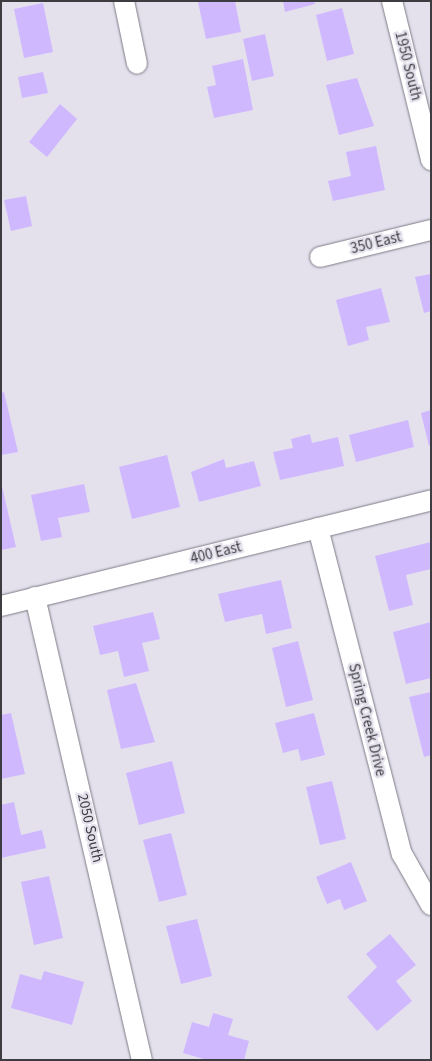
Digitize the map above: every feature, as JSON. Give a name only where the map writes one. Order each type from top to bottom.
[{"type":"street","points":[[124,1],[137,64]]},
{"type":"street","name":"1950 South","points":[[392,1],[431,160]]},
{"type":"street","name":"350 East","points":[[320,257],[431,230]]},
{"type":"street","name":"400 East","points":[[1,606],[431,500]]},
{"type":"street","name":"Spring Creek Drive","points":[[318,528],[402,854],[431,905]]},
{"type":"street","name":"2050 South","points":[[35,597],[142,1060]]},
{"type":"building","points":[[235,1],[241,32],[206,39],[198,2]]},
{"type":"building","points":[[283,1],[314,1],[315,4],[285,12]]},
{"type":"building","points":[[43,3],[53,52],[24,58],[14,9]]},
{"type":"building","points":[[342,8],[354,54],[327,61],[316,15]]},
{"type":"building","points":[[265,34],[274,76],[252,81],[243,39]]},
{"type":"building","points":[[243,59],[253,110],[214,118],[207,87],[216,85],[212,66]]},
{"type":"building","points":[[43,72],[48,93],[22,98],[18,77]]},
{"type":"building","points":[[357,78],[374,126],[339,135],[326,85]]},
{"type":"building","points":[[60,104],[77,119],[47,157],[29,142]]},
{"type":"building","points":[[376,146],[385,190],[333,201],[328,181],[351,176],[346,152]]},
{"type":"building","points":[[26,196],[32,226],[11,231],[4,200]]},
{"type":"building","points":[[431,274],[431,311],[424,313],[415,277]]},
{"type":"building","points":[[381,288],[390,322],[366,327],[369,340],[348,346],[336,300]]},
{"type":"building","points":[[4,392],[18,452],[1,455],[1,393]]},
{"type":"building","points":[[431,410],[431,445],[429,446],[421,413]]},
{"type":"building","points":[[408,420],[414,447],[356,462],[349,435]]},
{"type":"building","points":[[310,434],[312,443],[338,437],[344,466],[280,480],[273,452],[293,448],[291,439]]},
{"type":"building","points":[[167,455],[180,507],[132,519],[119,467]]},
{"type":"building","points":[[224,459],[226,468],[254,461],[261,486],[199,502],[191,472]]},
{"type":"building","points":[[1,482],[16,547],[1,550]]},
{"type":"building","points":[[84,484],[90,512],[58,518],[62,537],[41,541],[31,495]]},
{"type":"building","points":[[431,542],[431,569],[406,575],[413,605],[389,611],[375,556]]},
{"type":"building","points":[[281,580],[292,628],[266,634],[262,614],[225,622],[218,594]]},
{"type":"building","points":[[153,612],[160,639],[142,643],[149,671],[124,677],[118,651],[100,655],[93,626]]},
{"type":"building","points":[[431,622],[431,678],[406,684],[393,632]]},
{"type":"building","points":[[298,641],[313,700],[286,707],[272,648]]},
{"type":"building","points":[[136,683],[155,742],[121,749],[107,690]]},
{"type":"building","points":[[431,692],[431,755],[424,757],[409,697]]},
{"type":"building","points":[[11,713],[25,774],[1,779],[1,715]]},
{"type":"building","points":[[314,713],[325,755],[301,761],[298,749],[283,753],[275,723]]},
{"type":"building","points":[[172,761],[185,813],[139,825],[126,773]]},
{"type":"building","points":[[332,781],[346,839],[320,845],[306,787]]},
{"type":"building","points":[[14,802],[21,835],[42,830],[46,848],[1,858],[1,805]]},
{"type":"building","points":[[171,833],[187,895],[159,902],[143,840]]},
{"type":"building","points":[[351,862],[367,901],[344,910],[340,899],[327,904],[316,877]]},
{"type":"building","points":[[49,876],[63,938],[34,945],[21,882]]},
{"type":"building","points":[[197,919],[212,976],[181,984],[166,926]]},
{"type":"building","points":[[390,934],[416,965],[396,981],[412,1001],[377,1031],[347,997],[377,967],[366,954]]},
{"type":"building","points":[[44,971],[84,982],[72,1025],[11,1008],[20,974],[41,980]]},
{"type":"building","points":[[213,1013],[233,1019],[228,1035],[249,1041],[244,1060],[207,1060],[183,1053],[192,1022],[209,1027]]}]
